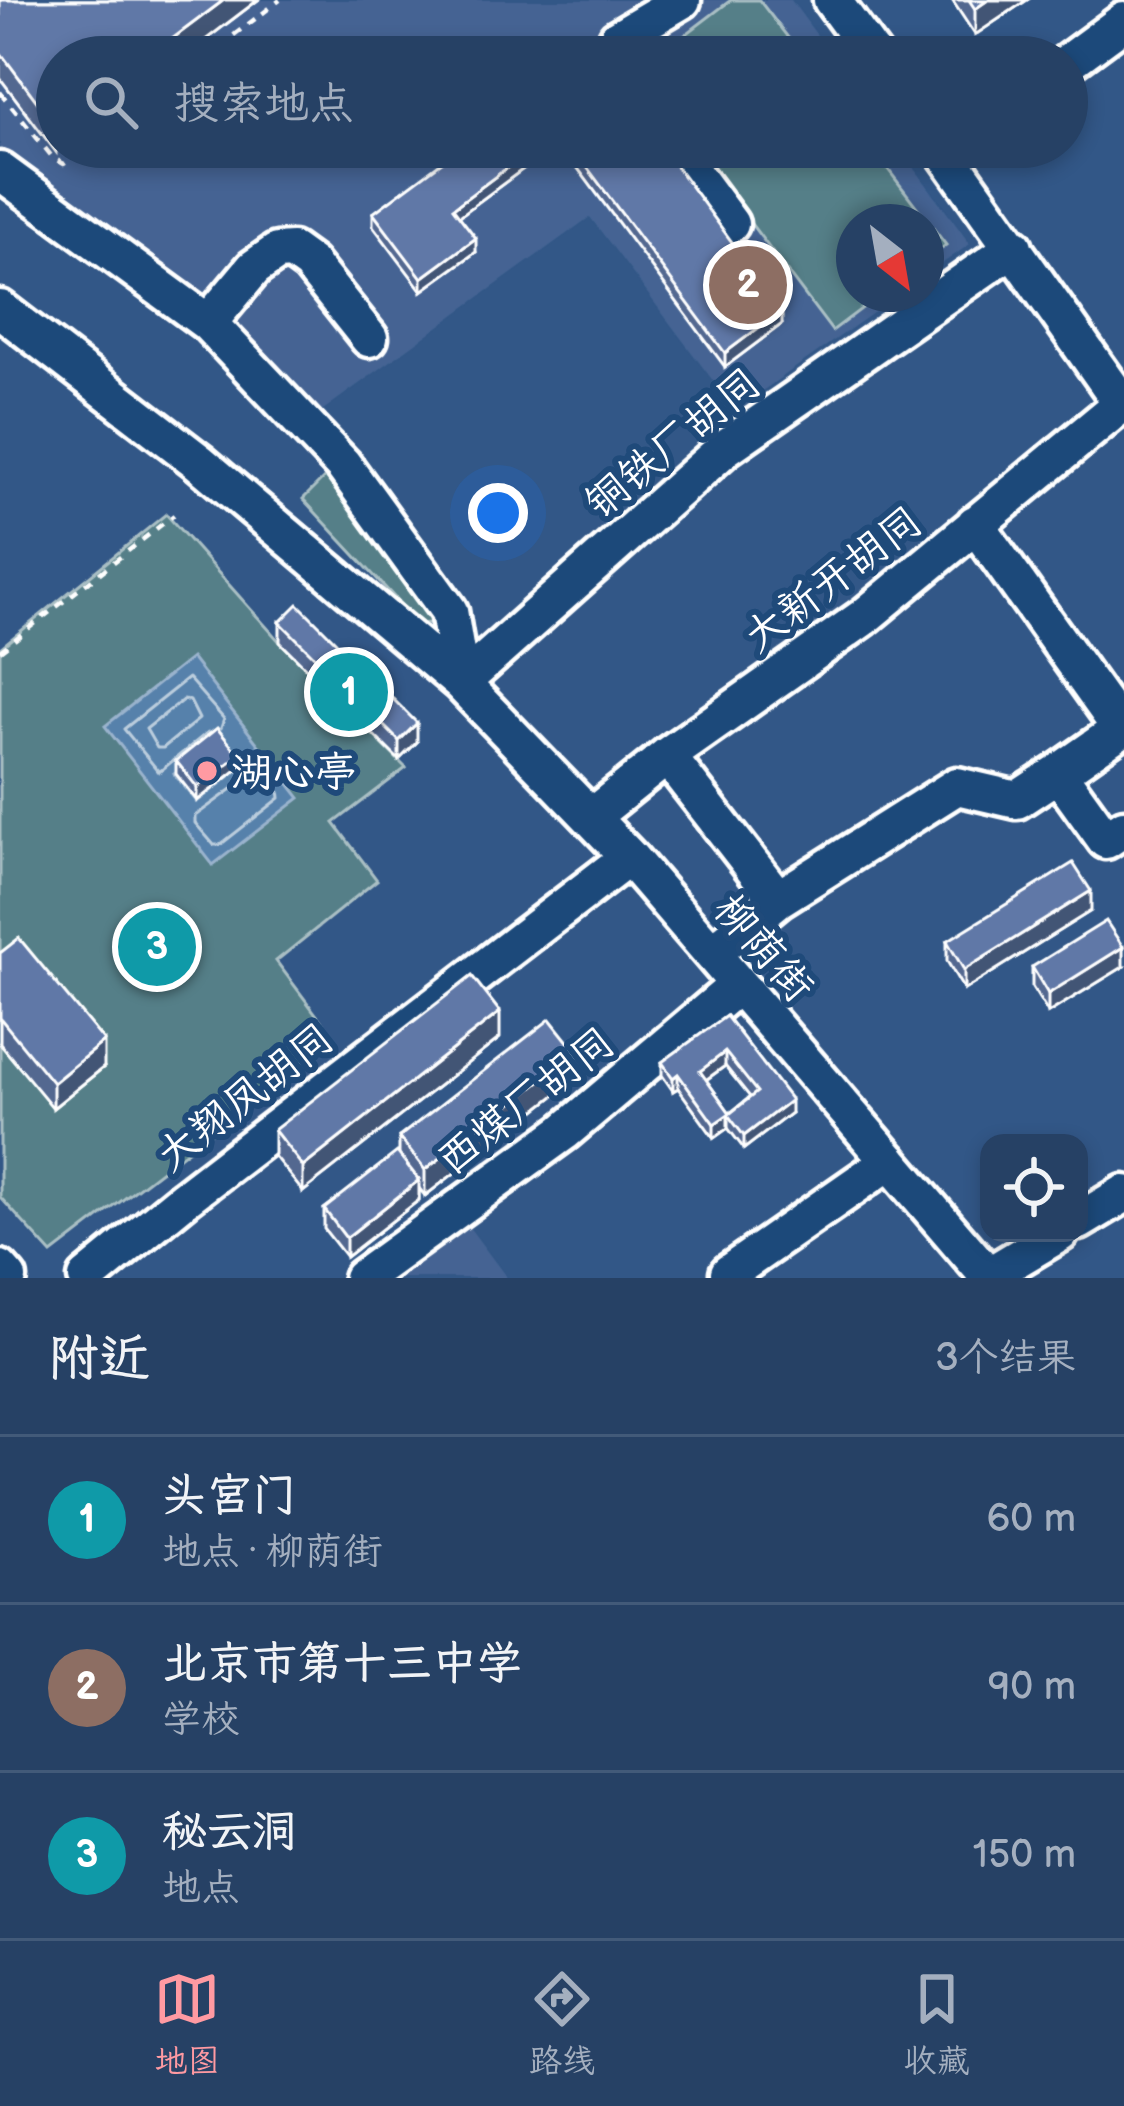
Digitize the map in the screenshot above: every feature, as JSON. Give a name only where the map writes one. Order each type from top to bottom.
[{"type":"street","points":[[621,36],[682,0]]},
{"type":"street","points":[[832,0],[859,36]]},
{"type":"street","points":[[1088,48],[1124,21]]},
{"type":"street","points":[[689,168],[730,224]]},
{"type":"street","points":[[959,168],[1124,404]]},
{"type":"street","points":[[0,171],[208,323],[343,465],[448,611],[461,683]]},
{"type":"street","name":"铜铁厂胡同","points":[[461,683],[724,448],[1014,248]]},
{"type":"street","points":[[208,323],[254,268],[277,252],[292,251],[310,264],[369,338]]},
{"type":"street","name":"柳荫街","points":[[0,309],[199,462],[461,683],[629,857],[989,1277]]},
{"type":"street","name":"大新开胡同","points":[[591,817],[667,756],[864,617],[1124,404]]},
{"type":"street","points":[[712,953],[778,899],[957,786],[1017,800],[1121,729],[975,524]]},
{"type":"street","points":[[667,756],[778,899]]},
{"type":"street","points":[[1058,773],[1106,840],[1124,829]]},
{"type":"street","name":"大翔凤胡同","points":[[90,1277],[185,1198],[629,857]]},
{"type":"street","name":"西煤厂胡同","points":[[362,1278],[564,1132],[738,985]]},
{"type":"street","points":[[729,1273],[890,1161]]},
{"type":"street","points":[[1088,1216],[1124,1194]]},
{"type":"street","points":[[989,1277],[1045,1242]]},
{"type":"street","points":[[0,1269],[8,1278]]},
{"type":"path","points":[[233,36],[280,0]]},
{"type":"path","points":[[0,92],[36,137]]},
{"type":"path","points":[[0,651],[174,515]]},
{"type":"shaded area","points":[[0,0],[791,0],[818,36],[36,36],[36,168],[914,168],[941,204],[836,204],[836,312],[874,312],[735,410],[590,217],[312,418],[133,253],[0,152]]},
{"type":"shaded area","points":[[944,208],[970,244],[944,262]]},
{"type":"shaded area","points":[[469,1227],[507,1278],[400,1278]]},
{"type":"green space","points":[[731,0],[759,0],[787,36],[684,36]]},
{"type":"green space","points":[[709,168],[887,168],[915,204],[836,204],[836,312],[857,312],[832,331]]},
{"type":"green space","points":[[333,469],[434,611],[429,623],[419,624],[303,499]]},
{"type":"green space","points":[[166,514],[280,642],[406,768],[334,823],[377,880],[276,961],[334,1038],[52,1254],[0,1197],[0,648]]},
{"type":"water","points":[[191,658],[300,798],[213,865],[105,726]],"holes":[[[217,740],[240,768],[197,802],[174,774]]]},
{"type":"building","points":[[0,0],[224,0],[176,36],[36,36],[36,100],[0,52]]},
{"type":"building","points":[[434,168],[507,168],[453,208],[476,238],[422,278],[373,213]]},
{"type":"building","points":[[588,168],[677,168],[782,310],[725,353]]},
{"type":"building","points":[[298,604],[417,723],[399,741],[280,622]]},
{"type":"building","points":[[217,728],[239,755],[197,787],[176,761]]},
{"type":"building","points":[[1073,863],[1091,891],[964,970],[947,941]]},
{"type":"building","points":[[1106,921],[1123,947],[1048,994],[1032,967]]},
{"type":"building","points":[[19,938],[104,1041],[53,1083],[0,1018],[0,953]]},
{"type":"building","points":[[472,976],[500,1012],[303,1167],[274,1130]]},
{"type":"building","points":[[726,1016],[791,1100],[744,1136],[728,1115],[757,1092],[725,1052],[700,1071],[730,1113],[714,1124],[678,1074],[673,1078],[662,1062]]},
{"type":"building","points":[[550,1019],[577,1053],[425,1170],[399,1137]]},
{"type":"building","points":[[397,1152],[419,1180],[346,1238],[324,1209]]},
{"type":"place","name":"北京市第十三中学","points":[[748,285]]},
{"type":"place","name":"头宫门","points":[[349,692]]},
{"type":"place","name":"湖心亭","points":[[207,771]]},
{"type":"place","name":"秘云洞","points":[[157,947]]}]
